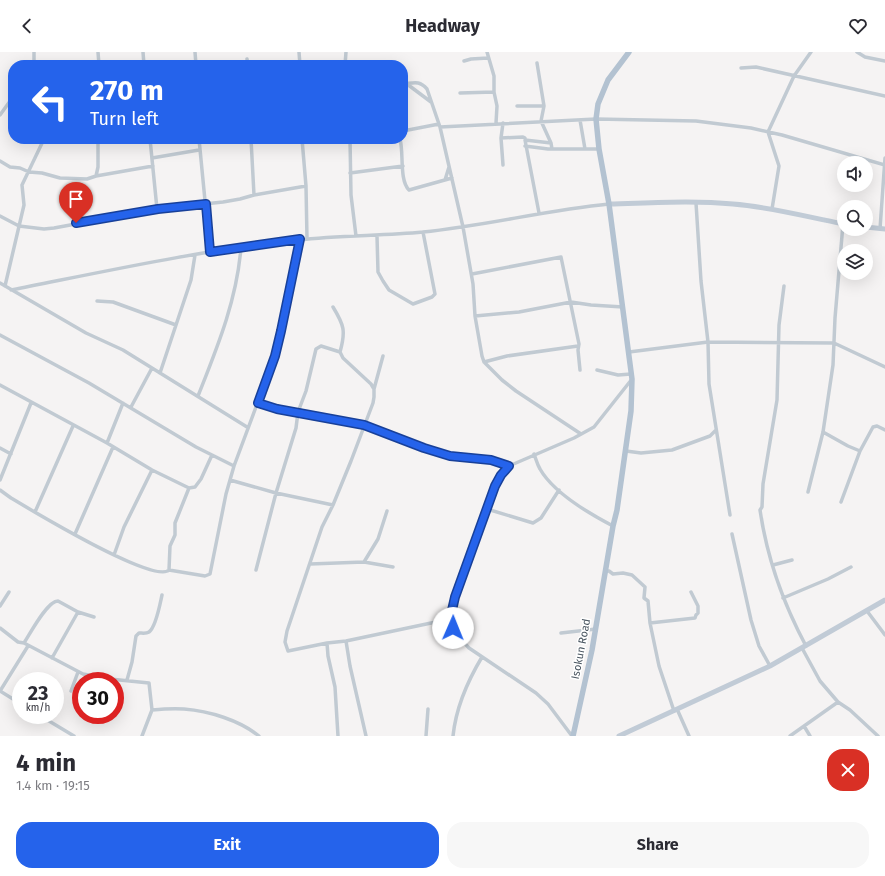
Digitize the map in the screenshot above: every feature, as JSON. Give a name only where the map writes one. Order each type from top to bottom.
[{"type":"main road","name":"Isokun Road","points":[[573,736],[596,629],[617,510],[631,411],[632,376],[596,119],[598,104],[608,80],[629,52]]},
{"type":"street","points":[[487,52],[494,76],[494,92],[497,106],[496,123]]},
{"type":"street","points":[[772,209],[779,166],[768,132],[794,76],[811,52]]},
{"type":"street","points":[[857,52],[865,57],[885,61]]},
{"type":"street","points":[[464,61],[488,58]]},
{"type":"street","points":[[537,62],[544,106],[541,122],[551,143],[552,149]]},
{"type":"street","points":[[740,68],[756,66],[885,96]]},
{"type":"street","points":[[408,84],[418,82],[427,89],[439,126],[463,227],[472,274],[475,316],[484,362],[502,380],[516,391],[581,434]]},
{"type":"street","points":[[408,86],[422,94],[429,96]]},
{"type":"street","points":[[460,93],[494,92]]},
{"type":"street","points":[[422,94],[431,102]]},
{"type":"street","points":[[0,115],[8,104]]},
{"type":"street","points":[[517,106],[544,106]]},
{"type":"street","points":[[408,130],[439,126],[596,119],[696,121],[751,128],[885,164]]},
{"type":"street","points":[[580,120],[585,149]]},
{"type":"street","points":[[503,123],[501,138],[503,165]]},
{"type":"street","points":[[501,138],[523,137],[525,140],[551,143]]},
{"type":"street","points":[[525,140],[539,213]]},
{"type":"street","points":[[5,286],[24,205],[22,185],[42,144]]},
{"type":"street","points":[[96,176],[98,167],[98,144]]},
{"type":"street","points":[[151,144],[158,209]]},
{"type":"street","points":[[199,144],[210,252]]},
{"type":"street","points":[[251,144],[254,195]]},
{"type":"street","points":[[302,144],[306,186],[307,239]]},
{"type":"street","points":[[350,144],[351,195],[356,236]]},
{"type":"street","points":[[401,144],[405,184],[409,190],[452,178]]},
{"type":"street","points":[[525,146],[552,149],[599,149]]},
{"type":"street","points":[[152,158],[199,150]]},
{"type":"street","points":[[873,228],[883,229],[885,158]]},
{"type":"street","points":[[0,161],[10,167],[20,168],[29,172],[42,173],[60,178],[87,179],[107,173],[153,166]]},
{"type":"street","points":[[350,173],[403,166]]},
{"type":"street","points":[[445,180],[449,166]]},
{"type":"street","points":[[98,167],[107,173]]},
{"type":"street","points":[[0,216],[19,226],[44,229],[158,209],[240,199],[254,195],[306,186]]},
{"type":"street","points":[[696,203],[701,281],[708,342],[709,384],[730,515]]},
{"type":"street","points":[[11,290],[241,247],[300,239],[377,236],[423,232],[463,227],[539,213],[609,204],[734,204],[772,209],[837,222]]},
{"type":"street","points":[[377,236],[379,275],[389,290],[416,304],[432,297],[435,294],[423,232]]},
{"type":"street","points":[[808,492],[823,432],[833,365],[842,236]]},
{"type":"street","points":[[0,490],[91,544],[145,568],[164,573],[169,570],[205,576],[210,574],[222,509],[234,466],[247,427],[258,403],[275,356],[300,239]]},
{"type":"street","points":[[198,396],[220,342],[228,315],[240,267],[241,247]]},
{"type":"street","points":[[160,373],[191,280],[195,255]]},
{"type":"street","points":[[472,274],[561,257],[571,302],[580,370]]},
{"type":"street","points":[[0,283],[86,333],[123,350],[247,427]]},
{"type":"street","points":[[784,286],[779,325],[777,400],[763,484],[761,509],[764,536],[783,598],[820,682],[838,702],[850,710],[878,736]]},
{"type":"street","points":[[97,302],[113,302],[176,325]]},
{"type":"street","points":[[475,316],[519,312],[571,302],[591,306],[623,307]]},
{"type":"street","points":[[333,307],[344,326],[344,339],[340,352],[343,358],[371,384],[374,389]]},
{"type":"street","points":[[0,335],[89,383],[131,407],[170,432],[234,466]]},
{"type":"street","points":[[629,352],[708,342],[738,341],[834,343],[885,367],[885,364]]},
{"type":"street","points":[[256,570],[276,493],[296,428],[298,412],[306,391],[316,349],[321,346],[340,352]]},
{"type":"street","points":[[484,362],[507,356],[578,346]]},
{"type":"street","points":[[383,356],[374,389],[374,397],[333,505],[322,527],[287,631],[285,642],[288,652],[450,619]]},
{"type":"street","points":[[131,407],[152,368]]},
{"type":"street","points":[[597,370],[618,375],[632,376]]},
{"type":"street","points":[[573,736],[548,704],[536,693],[462,642],[456,634],[450,619],[455,597],[495,486],[501,475],[509,466],[594,427],[632,376]]},
{"type":"street","points":[[0,385],[73,426],[107,443],[152,470],[189,488],[195,487],[201,480],[212,455]]},
{"type":"street","points":[[0,480],[31,403]]},
{"type":"street","points":[[107,443],[123,403]]},
{"type":"street","points":[[258,403],[277,409],[364,425],[424,448],[450,456],[491,460],[509,466]]},
{"type":"street","points":[[35,512],[73,426]]},
{"type":"street","points":[[841,502],[860,451],[874,427],[877,426],[885,430]]},
{"type":"street","points":[[626,451],[642,453],[672,450],[710,436],[716,430]]},
{"type":"street","points":[[823,432],[860,451]]},
{"type":"street","points":[[710,436],[717,438]]},
{"type":"street","points":[[75,534],[113,447]]},
{"type":"street","points":[[0,448],[11,454]]},
{"type":"street","points":[[534,454],[539,468],[559,490],[591,514],[613,526]]},
{"type":"street","points":[[114,555],[124,527],[152,470]]},
{"type":"street","points":[[230,480],[276,493],[333,505]]},
{"type":"street","points":[[169,570],[170,546],[175,535],[175,523],[189,488]]},
{"type":"street","points":[[487,509],[533,523],[541,518],[559,490]]},
{"type":"street","points":[[364,562],[378,539],[387,511]]},
{"type":"street","points":[[732,534],[751,620],[759,646],[770,666]]},
{"type":"street","points":[[774,565],[792,560]]},
{"type":"street","points":[[310,564],[364,562],[393,567]]},
{"type":"street","points":[[783,598],[828,579],[851,567]]},
{"type":"street","points":[[606,571],[613,574],[623,573],[632,575],[643,584],[646,591],[644,598],[648,601],[650,623],[659,666],[676,710],[689,736]]},
{"type":"street","points":[[0,606],[9,592]]},
{"type":"street","points":[[650,623],[695,618],[698,613],[698,606],[691,592]]},
{"type":"street","points":[[127,680],[132,662],[136,636],[139,633],[146,634],[150,631],[156,620],[162,594]]},
{"type":"street","points":[[619,736],[632,733],[676,710],[770,666],[885,600]]},
{"type":"street","points":[[24,643],[51,603],[58,602],[94,618]]},
{"type":"street","points":[[867,611],[885,635]]},
{"type":"street","points":[[52,658],[78,612]]},
{"type":"street","points":[[0,628],[18,642],[24,643],[78,672]]},
{"type":"street","points":[[560,633],[596,629]]},
{"type":"street","points":[[346,641],[350,666],[366,736]]},
{"type":"street","points":[[327,643],[335,687],[338,736]]},
{"type":"street","points":[[12,698],[0,691],[28,646]]},
{"type":"street","points":[[453,736],[459,705],[472,673],[482,657]]},
{"type":"street","points":[[124,680],[149,683],[152,710],[142,736]]},
{"type":"street","points":[[790,736],[838,702]]},
{"type":"street","points":[[152,710],[182,708],[202,711],[238,724],[259,736]]},
{"type":"street","points":[[426,736],[428,708]]},
{"type":"street","points":[[54,724],[74,736]]},
{"type":"street","points":[[804,726],[810,736]]},
{"type":"route","points":[[76,223],[158,209],[206,204],[210,252],[300,239],[275,356],[258,403],[277,409],[364,425],[424,448],[450,456],[491,460],[509,466],[501,475],[495,486],[455,597],[450,619],[453,628]]}]
